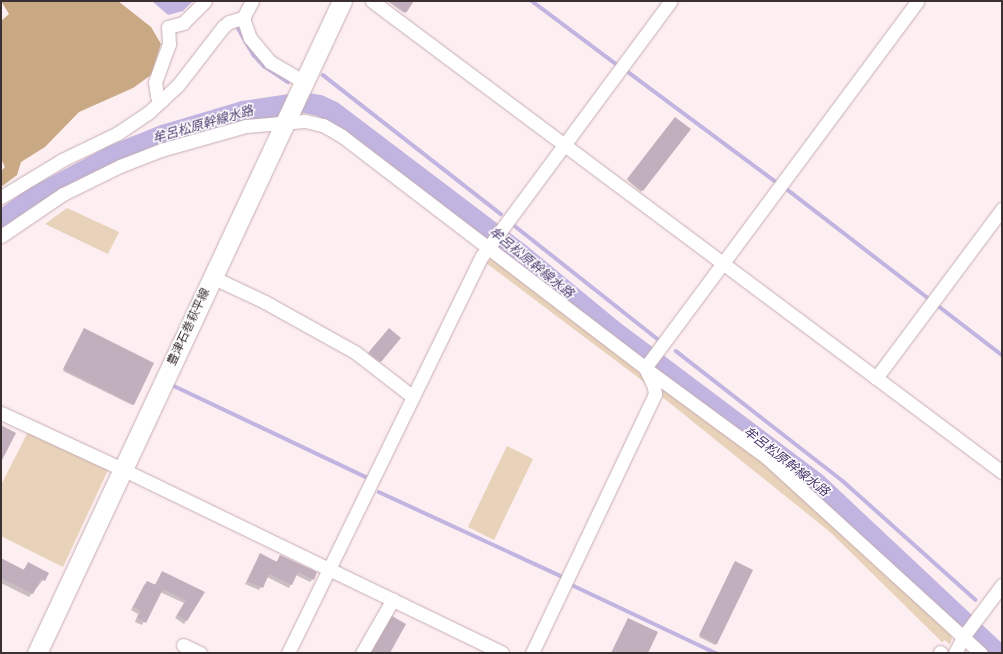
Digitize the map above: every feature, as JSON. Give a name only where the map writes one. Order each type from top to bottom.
[{"type":"main road","name":"豊津石巻萩平線","points":[[37,653],[342,1]]},
{"type":"street","points":[[162,100],[157,96],[155,82],[169,44],[168,27],[183,23],[205,1]]},
{"type":"street","points":[[1,197],[62,160],[118,133],[148,113],[178,86],[223,27],[229,22],[243,18],[252,1]]},
{"type":"street","points":[[372,1],[1002,472]]},
{"type":"street","points":[[288,653],[413,397],[489,247],[672,1]]},
{"type":"street","points":[[646,366],[722,262],[918,1]]},
{"type":"street","points":[[243,18],[250,38],[258,49],[270,62],[303,84]]},
{"type":"street","points":[[1,236],[63,194],[120,166],[161,150],[246,126],[287,118],[323,125],[342,136],[766,457],[964,635],[981,653]]},
{"type":"street","points":[[876,378],[1002,209]]},
{"type":"street","points":[[212,277],[265,302],[355,352],[413,397]]},
{"type":"street","points":[[532,653],[655,394],[646,366]]},
{"type":"street","points":[[1,413],[122,469],[502,653]]},
{"type":"street","points":[[955,653],[964,635],[977,621],[1002,586]]},
{"type":"street","points":[[362,653],[393,599]]},
{"type":"street","points":[[183,645],[200,653]]},
{"type":"shaded area","points":[[1,1],[118,1],[151,27],[161,44],[151,75],[133,88],[79,112],[45,147],[21,162],[17,175],[1,187],[1,171],[5,167],[1,159],[1,21],[9,14]]},
{"type":"shaded area","points":[[152,1],[193,1],[183,11],[168,15]]},
{"type":"shaded area","points":[[67,208],[119,232],[108,254],[45,224]]},
{"type":"shaded area","points":[[493,258],[641,369],[650,393],[644,382],[486,263]]},
{"type":"shaded area","points":[[663,389],[758,458],[896,580],[952,637],[950,645],[945,640],[942,642],[830,532],[661,396]]},
{"type":"shaded area","points":[[28,432],[108,470],[63,567],[1,536],[1,485]]},
{"type":"shaded area","points":[[507,446],[533,459],[494,540],[468,527]]},
{"type":"building","points":[[390,1],[414,1],[406,13]]},
{"type":"building","points":[[675,117],[691,129],[643,191],[627,179]]},
{"type":"building","points":[[84,328],[154,363],[134,405],[63,369]]},
{"type":"building","points":[[389,328],[401,338],[381,362],[369,352]]},
{"type":"building","points":[[1,425],[16,433],[1,462]]},
{"type":"building","points":[[260,553],[277,562],[280,555],[317,572],[314,580],[298,572],[292,585],[269,574],[263,588],[247,581]]},
{"type":"building","points":[[1,558],[24,570],[28,562],[49,573],[45,581],[41,579],[33,594],[1,578]]},
{"type":"building","points":[[735,561],[753,570],[717,644],[699,635]]},
{"type":"building","points":[[162,571],[205,592],[187,621],[177,615],[186,600],[163,589],[146,623],[137,618],[141,611],[133,607],[147,581],[156,585]]},
{"type":"building","points":[[392,616],[406,624],[390,653],[371,653]]},
{"type":"building","points":[[628,618],[658,632],[648,653],[611,653]]},
{"type":"waterway","points":[[532,1],[619,66]]},
{"type":"waterway","points":[[237,26],[254,55],[264,66],[288,82]]},
{"type":"waterway","points":[[624,69],[779,184]]},
{"type":"waterway","points":[[323,75],[501,214]]},
{"type":"waterway","name":"牟呂松原幹線水路","points":[[1,220],[35,196],[115,154],[162,135],[243,111],[303,102],[319,105],[332,111],[518,252],[611,329],[816,483],[997,653]]},
{"type":"waterway","points":[[784,187],[1002,355]]},
{"type":"waterway","points":[[515,226],[659,340]]},
{"type":"waterway","points":[[676,351],[843,481],[976,600]]},
{"type":"waterway","points":[[172,385],[366,477]]},
{"type":"waterway","points":[[379,492],[563,577]]},
{"type":"waterway","points":[[574,586],[716,653]]}]
